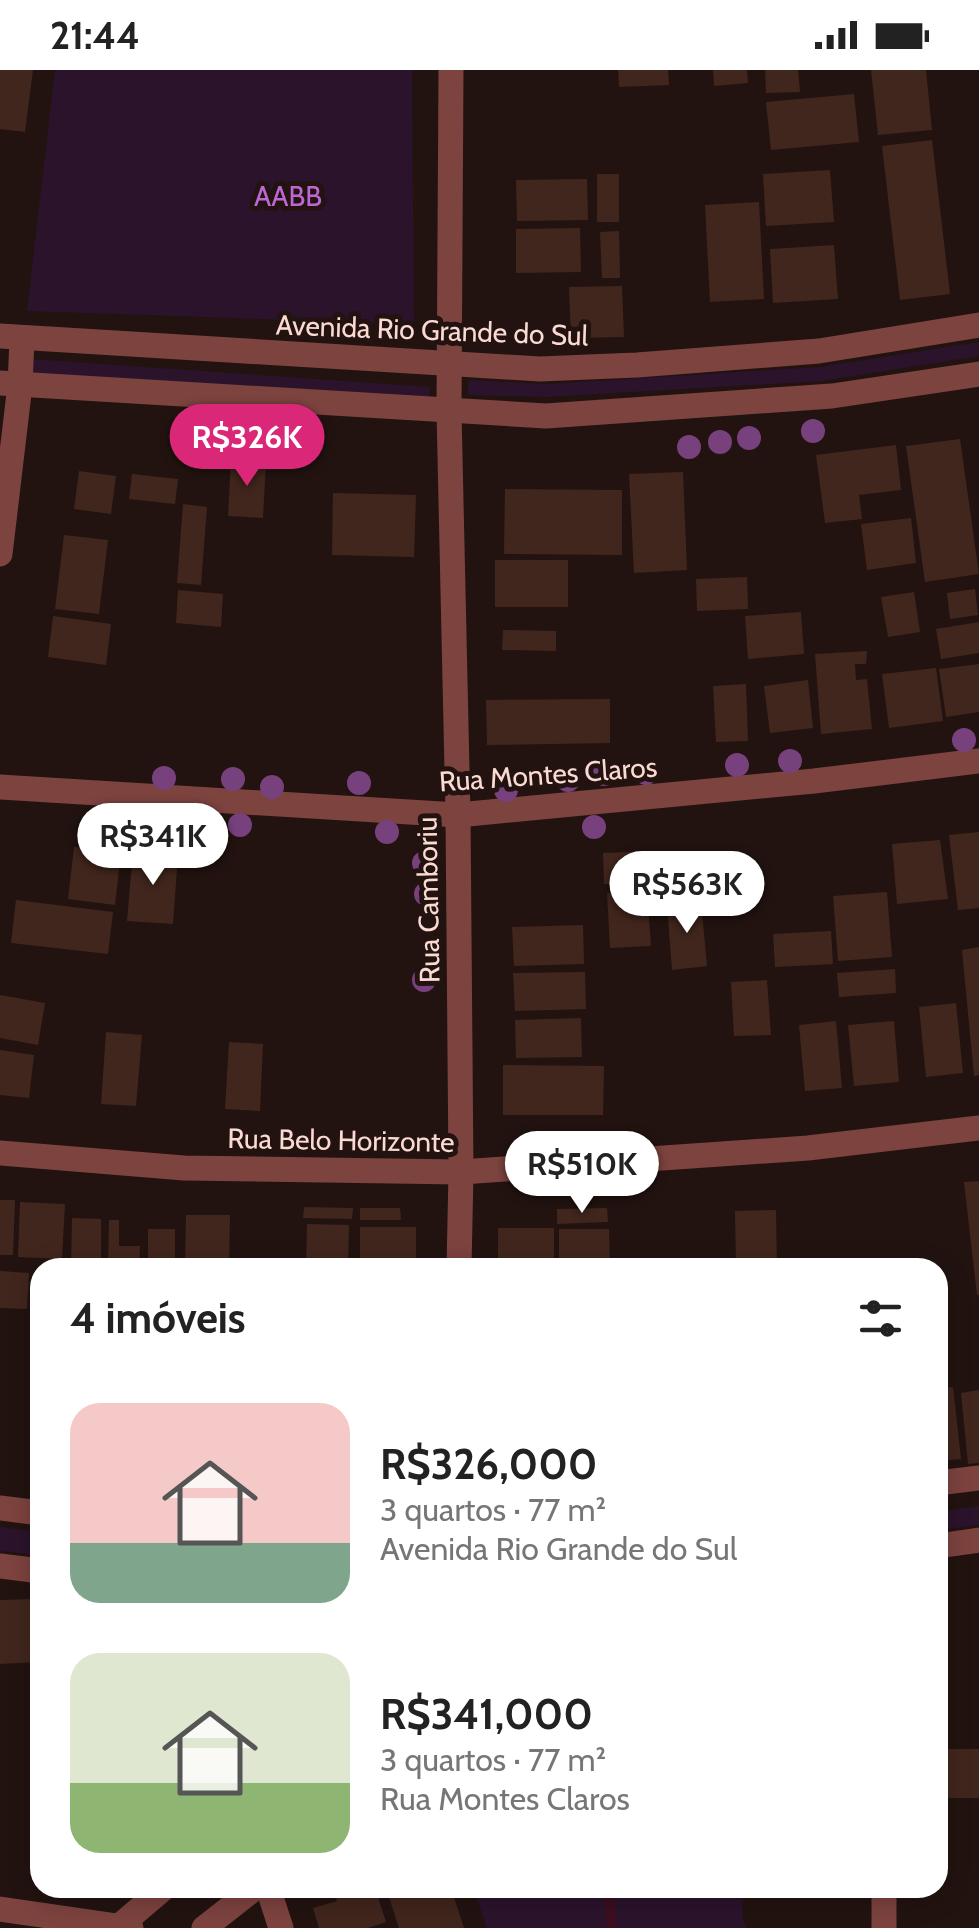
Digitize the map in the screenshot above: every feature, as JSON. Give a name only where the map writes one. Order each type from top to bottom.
[{"type":"street","points":[[450,70],[451,364]]},
{"type":"street","name":"Avenida Rio Grande do Sul","points":[[11,337],[540,369],[801,353],[979,324]]},
{"type":"street","points":[[0,554],[11,337]]},
{"type":"street","name":"Rua Camboriu","points":[[451,364],[459,1258]]},
{"type":"street","points":[[10,384],[546,416],[832,396],[979,374]]},
{"type":"street","name":"Rua Montes Claros","points":[[0,787],[458,815],[979,761]]},
{"type":"street","name":"Rua Belo Horizonte","points":[[0,1153],[184,1168],[461,1172],[808,1148],[979,1128]]},
{"type":"street","points":[[948,1482],[979,1478]]},
{"type":"street","points":[[0,1508],[30,1511]]},
{"type":"street","points":[[948,1545],[979,1540]]},
{"type":"street","points":[[0,1566],[30,1570]]},
{"type":"street","points":[[0,1909],[123,1927],[153,1898]]},
{"type":"street","points":[[204,1928],[242,1898]]},
{"type":"street","points":[[271,1898],[281,1928]]},
{"type":"street","points":[[884,1898],[884,1928]]},
{"type":"green space","name":"AABB","points":[[55,70],[412,70],[414,324],[27,311]]},
{"type":"green space","points":[[979,342],[979,356],[821,381],[547,397],[468,395],[468,380],[547,384],[820,367]]},
{"type":"green space","points":[[30,359],[430,387],[429,405],[29,377]]},
{"type":"green space","points":[[979,1506],[979,1525],[948,1529],[948,1511]]},
{"type":"green space","points":[[0,1527],[30,1531],[30,1554],[0,1551]]},
{"type":"green space","points":[[476,1898],[743,1898],[746,1928],[487,1928]]},
{"type":"building","points":[[0,70],[33,70],[25,132],[0,129]]},
{"type":"building","points":[[618,70],[668,70],[669,85],[619,87]]},
{"type":"building","points":[[713,70],[747,70],[748,83],[714,86]]},
{"type":"building","points":[[765,70],[798,70],[800,92],[766,93]]},
{"type":"building","points":[[871,70],[926,70],[932,130],[878,135]]},
{"type":"building","points":[[854,94],[859,142],[771,150],[766,102]]},
{"type":"building","points":[[932,140],[950,294],[900,300],[882,146]]},
{"type":"building","points":[[830,170],[834,222],[766,226],[763,174]]},
{"type":"building","points":[[597,174],[619,174],[619,222],[597,222]]},
{"type":"building","points":[[587,179],[588,220],[517,221],[516,180]]},
{"type":"building","points":[[759,202],[764,299],[710,302],[705,205]]},
{"type":"building","points":[[580,228],[581,272],[516,273],[516,229]]},
{"type":"building","points":[[619,231],[620,278],[602,278],[600,232]]},
{"type":"building","points":[[834,245],[838,299],[773,303],[770,249]]},
{"type":"building","points":[[622,286],[624,337],[571,338],[569,287]]},
{"type":"building","points":[[960,439],[979,574],[925,582],[906,446]]},
{"type":"building","points":[[896,445],[901,490],[859,495],[862,519],[825,523],[816,455]]},
{"type":"building","points":[[231,460],[266,462],[263,518],[228,516]]},
{"type":"building","points":[[79,471],[116,476],[111,514],[74,509]]},
{"type":"building","points":[[683,472],[687,570],[634,573],[629,474]]},
{"type":"building","points":[[132,474],[178,479],[175,504],[129,499]]},
{"type":"building","points":[[505,489],[622,490],[622,555],[504,554]]},
{"type":"building","points":[[333,493],[416,495],[414,557],[332,555]]},
{"type":"building","points":[[183,504],[207,507],[201,585],[177,583]]},
{"type":"building","points":[[911,518],[916,563],[867,570],[861,524]]},
{"type":"building","points":[[64,535],[108,540],[99,614],[55,609]]},
{"type":"building","points":[[495,560],[568,560],[568,607],[495,607]]},
{"type":"building","points":[[747,577],[748,609],[697,611],[696,579]]},
{"type":"building","points":[[975,589],[978,615],[950,619],[947,593]]},
{"type":"building","points":[[178,590],[223,594],[221,627],[176,623]]},
{"type":"building","points":[[914,592],[920,632],[888,637],[881,597]]},
{"type":"building","points":[[801,612],[804,654],[748,659],[745,616]]},
{"type":"building","points":[[53,616],[111,624],[106,665],[48,657]]},
{"type":"building","points":[[979,622],[979,653],[941,659],[936,629]]},
{"type":"building","points":[[503,630],[556,631],[556,651],[502,650]]},
{"type":"building","points":[[867,651],[866,664],[855,664],[856,680],[867,679],[872,729],[821,734],[815,654]]},
{"type":"building","points":[[979,664],[979,712],[946,717],[939,669]]},
{"type":"building","points":[[936,668],[943,721],[889,728],[882,674]]},
{"type":"building","points":[[808,680],[813,728],[770,733],[764,686]]},
{"type":"building","points":[[746,684],[748,741],[716,742],[713,686]]},
{"type":"building","points":[[610,699],[610,743],[487,745],[486,700]]},
{"type":"building","points":[[979,832],[979,908],[958,910],[949,835]]},
{"type":"building","points":[[940,840],[948,899],[897,904],[892,844]]},
{"type":"building","points":[[74,847],[121,852],[115,905],[68,899]]},
{"type":"building","points":[[133,851],[178,855],[173,924],[127,921]]},
{"type":"building","points":[[652,851],[654,881],[604,884],[603,853]]},
{"type":"building","points":[[647,890],[651,946],[610,948],[607,893]]},
{"type":"building","points":[[887,892],[892,957],[838,961],[833,896]]},
{"type":"building","points":[[16,900],[113,912],[108,954],[11,943]]},
{"type":"building","points":[[701,902],[707,966],[672,970],[667,905]]},
{"type":"building","points":[[583,925],[584,964],[514,966],[512,927]]},
{"type":"building","points":[[831,931],[833,964],[775,967],[773,934]]},
{"type":"building","points":[[979,947],[979,1075],[974,1076],[962,950]]},
{"type":"building","points":[[895,969],[896,993],[839,997],[837,973]]},
{"type":"building","points":[[585,972],[586,1009],[515,1011],[513,973]]},
{"type":"building","points":[[767,980],[771,1035],[734,1036],[731,982]]},
{"type":"building","points":[[0,995],[45,1003],[38,1045],[0,1038]]},
{"type":"building","points":[[956,1003],[963,1073],[926,1077],[919,1007]]},
{"type":"building","points":[[581,1018],[582,1057],[516,1058],[515,1020]]},
{"type":"building","points":[[836,1021],[842,1088],[805,1091],[799,1025]]},
{"type":"building","points":[[894,1021],[899,1082],[854,1086],[848,1025]]},
{"type":"building","points":[[106,1032],[142,1035],[136,1106],[101,1104]]},
{"type":"building","points":[[229,1042],[263,1044],[260,1111],[225,1109]]},
{"type":"building","points":[[0,1050],[34,1055],[29,1098],[0,1095]]},
{"type":"building","points":[[503,1065],[604,1066],[603,1115],[503,1115]]},
{"type":"building","points":[[979,1181],[979,1295],[977,1295],[964,1182]]},
{"type":"building","points":[[0,1200],[15,1200],[13,1255],[0,1255]]},
{"type":"building","points":[[20,1202],[65,1204],[62,1258],[18,1257]]},
{"type":"building","points":[[304,1207],[353,1208],[352,1219],[303,1218]]},
{"type":"building","points":[[360,1208],[400,1208],[401,1220],[360,1220]]},
{"type":"building","points":[[607,1208],[608,1222],[557,1224],[557,1209]]},
{"type":"building","points":[[776,1210],[777,1258],[736,1258],[735,1211]]},
{"type":"building","points":[[186,1215],[230,1215],[229,1258],[185,1258]]},
{"type":"building","points":[[72,1218],[101,1219],[101,1258],[71,1258]]},
{"type":"building","points":[[109,1220],[119,1220],[119,1246],[140,1246],[139,1258],[108,1258]]},
{"type":"building","points":[[307,1224],[349,1225],[348,1258],[306,1258]]},
{"type":"building","points":[[360,1227],[416,1227],[416,1258],[360,1258]]},
{"type":"building","points":[[498,1228],[554,1228],[554,1258],[498,1258]]},
{"type":"building","points":[[148,1229],[175,1229],[175,1258],[148,1258]]},
{"type":"building","points":[[559,1229],[609,1229],[610,1258],[559,1258]]},
{"type":"building","points":[[0,1271],[29,1273],[27,1309],[0,1308]]},
{"type":"building","points":[[948,1387],[953,1387],[961,1459],[948,1460]]},
{"type":"building","points":[[979,1390],[979,1463],[968,1464],[961,1393]]},
{"type":"building","points":[[30,1599],[30,1662],[0,1664],[0,1600]]},
{"type":"building","points":[[948,1749],[979,1749],[979,1798],[948,1798]]},
{"type":"building","points":[[336,1898],[378,1898],[386,1922],[368,1928],[319,1928],[313,1908],[337,1901]]},
{"type":"building","points":[[389,1898],[454,1898],[464,1928],[399,1928]]},
{"type":"waterway","points":[[609,1898],[612,1928]]}]
